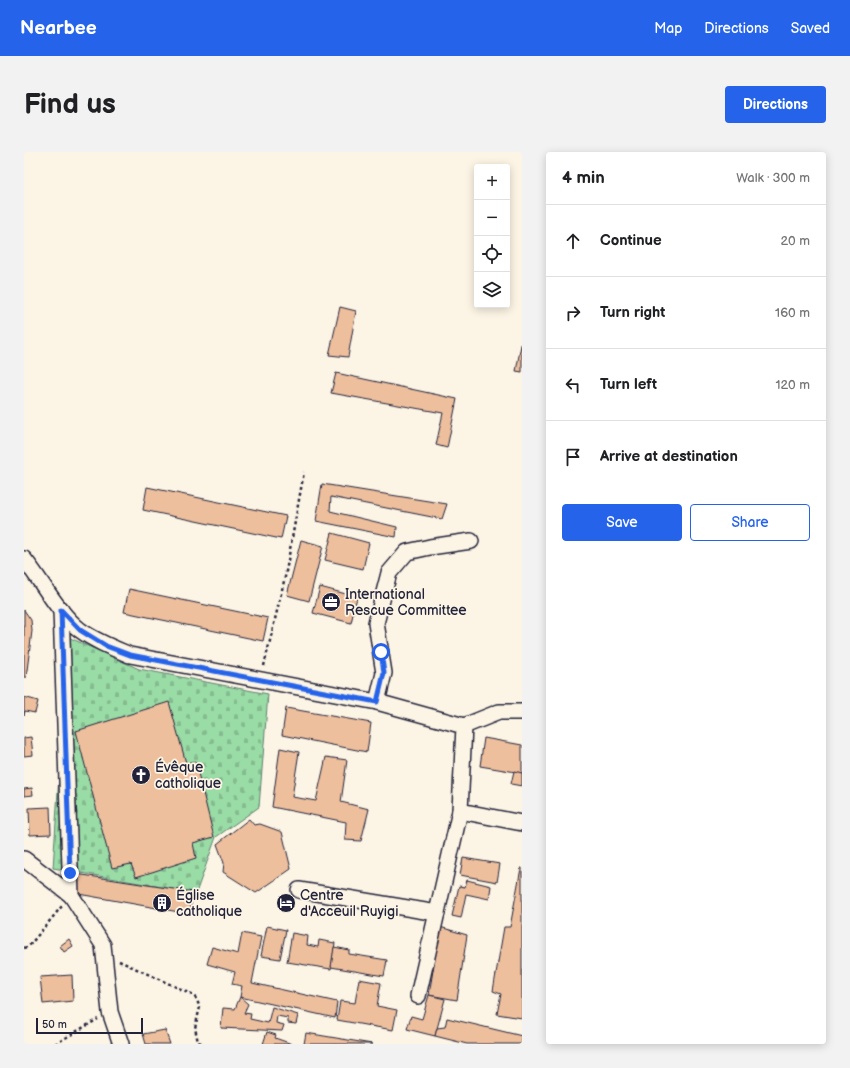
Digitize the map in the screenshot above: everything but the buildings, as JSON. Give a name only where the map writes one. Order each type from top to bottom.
[{"type":"street","points":[[377,702],[384,673],[376,623],[389,573],[408,552],[471,541]]},
{"type":"street","points":[[24,559],[61,610],[80,630],[106,646],[130,655],[377,702],[464,726],[499,712],[522,712]]},
{"type":"street","points":[[61,610],[71,896]]},
{"type":"street","points":[[418,996],[460,811],[464,726]]},
{"type":"street","points":[[460,811],[522,823]]},
{"type":"street","points":[[24,859],[71,896],[104,945],[110,1012],[121,1044]]},
{"type":"street","points":[[298,890],[437,913]]},
{"type":"path","points":[[261,680],[285,577],[304,472]]},
{"type":"path","points":[[24,948],[28,946],[71,896]]},
{"type":"path","points":[[104,945],[120,962],[194,995],[200,1007],[195,1028],[198,1042],[204,1044]]},
{"type":"path","points":[[55,1044],[110,1012]]},
{"type":"green space","points":[[68,637],[139,669],[268,694],[259,807],[216,837],[196,893],[53,868]]},
{"type":"place","name":"International Rescue Committee","points":[[331,602]]},
{"type":"place","name":"Évêque catholique","points":[[141,775]]},
{"type":"place","name":"Église catholique","points":[[162,903]]},
{"type":"place","name":"Centre d'Acceuil Ruyigi","points":[[286,903]]},
{"type":"route","points":[[70,873],[61,610],[80,630],[106,646],[130,655],[377,702],[384,673],[381,652]]}]
